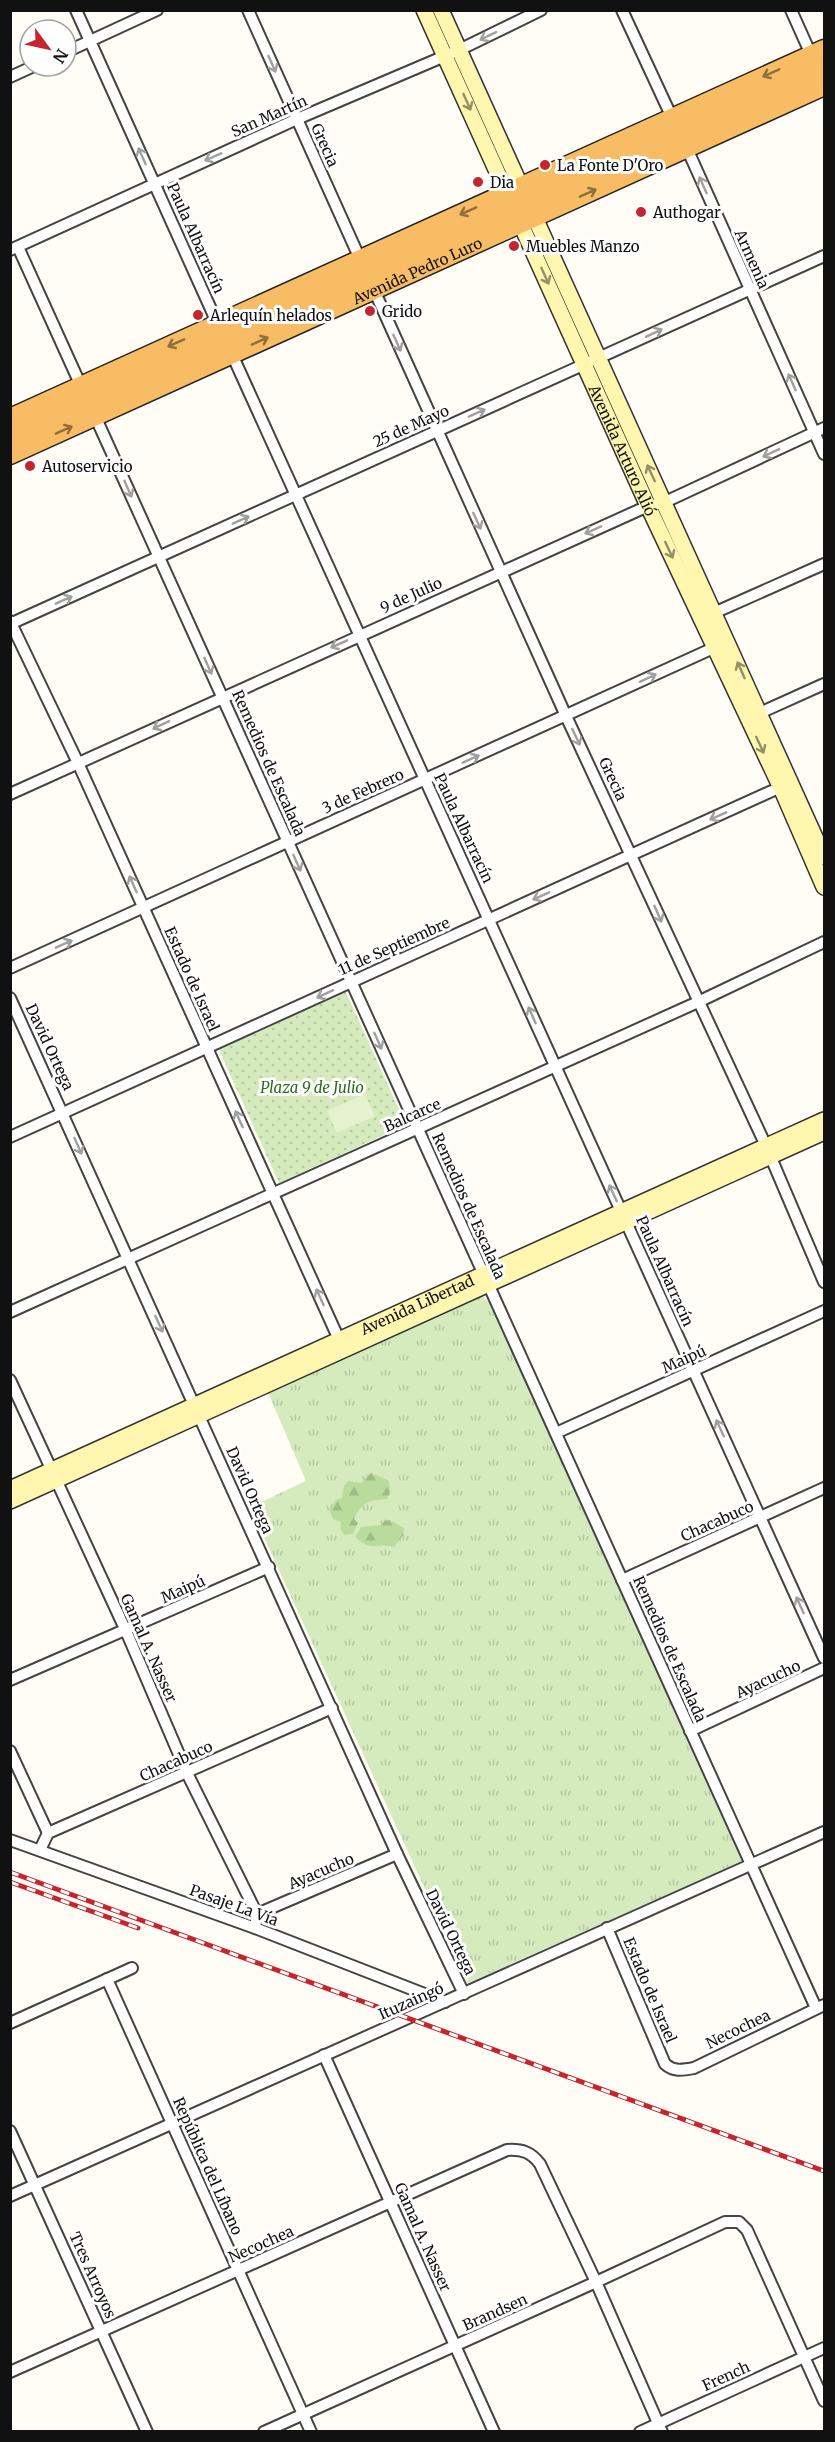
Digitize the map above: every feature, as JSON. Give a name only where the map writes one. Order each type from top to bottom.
[{"type":"highway","name":"Avenida Pedro Luro","points":[[10,418],[81,386],[374,290],[521,205],[821,69]]},
{"type":"highway","name":"Avenida Pedro Luro","points":[[10,437],[821,69]]},
{"type":"highway","name":"Avenida Pedro Luro","points":[[10,455],[95,416],[360,259],[521,205]]},
{"type":"main road","name":"Avenida Arturo Alió","points":[[424,10],[452,52],[592,362],[648,506],[708,615]]},
{"type":"main road","name":"Avenida Arturo Alió","points":[[441,10],[452,52]]},
{"type":"main road","name":"Avenida Arturo Alió","points":[[592,362],[665,502],[721,645],[821,855],[825,887]]},
{"type":"main road","name":"Avenida Libertad","points":[[10,1501],[54,1475],[769,1151],[825,1120]]},
{"type":"main road","name":"Avenida Libertad","points":[[769,1151],[825,1132]]},
{"type":"main road","name":"Avenida Libertad","points":[[10,1489],[54,1475]]},
{"type":"street","name":"Paula Albarracín","points":[[76,10],[825,1658]]},
{"type":"street","points":[[78,46],[157,10]]},
{"type":"street","name":"Grecia","points":[[248,10],[360,259]]},
{"type":"street","name":"San Martín","points":[[14,249],[541,10]]},
{"type":"street","name":"Armenia","points":[[622,10],[750,290],[820,430],[825,454]]},
{"type":"street","points":[[790,10],[821,69]]},
{"type":"street","points":[[14,249],[81,386]]},
{"type":"street","name":"25 de Mayo","points":[[11,623],[825,256]]},
{"type":"street","name":"Grecia","points":[[374,290],[436,432],[566,716],[769,1151],[825,1282]]},
{"type":"street","name":"Remedios de Escalada","points":[[95,416],[751,1865],[820,2007]]},
{"type":"street","name":"9 de Julio","points":[[10,794],[500,571],[648,506],[665,502],[820,430]]},
{"type":"street","points":[[708,615],[825,564]]},
{"type":"street","name":"Estado de Israel","points":[[11,623],[78,763],[342,1345]]},
{"type":"street","name":"3 de Febrero","points":[[10,968],[721,645]]},
{"type":"street","points":[[754,716],[825,684]]},
{"type":"street","name":"11 de Septiembre","points":[[10,1137],[786,785]]},
{"type":"street","name":"Balcarce","points":[[10,1312],[698,1002],[825,942]]},
{"type":"street","name":"David Ortega","points":[[10,998],[397,1854],[464,1994]]},
{"type":"street","name":"Maipú","points":[[556,1433],[825,1311]]},
{"type":"street","name":"Gamal A. Nasser","points":[[10,1380],[126,1631],[187,1773],[257,1914]]},
{"type":"street","name":"Chacabuco","points":[[622,1580],[825,1488]]},
{"type":"street","name":"Maipú","points":[[10,1680],[268,1567]]},
{"type":"street","name":"Ayacucho","points":[[690,1731],[825,1668]]},
{"type":"street","name":"Chacabuco","points":[[48,1833],[332,1708]]},
{"type":"street","points":[[10,1751],[48,1833],[40,1850]]},
{"type":"street","name":"Ituzaingó","points":[[10,2196],[825,1832]]},
{"type":"street","name":"Pasaje La Vía","points":[[10,1840],[255,1928],[445,2002]]},
{"type":"street","name":"Ayacucho","points":[[257,1914],[397,1854]]},
{"type":"street","points":[[255,1928],[257,1914]]},
{"type":"street","name":"Estado de Israel","points":[[607,1928],[665,2064]]},
{"type":"street","points":[[10,2022],[132,1968]]},
{"type":"street","name":"República del Líbano","points":[[107,1979],[311,2432]]},
{"type":"street","name":"Necochea","points":[[665,2064],[677,2070],[694,2068],[820,2007]]},
{"type":"street","name":"Gamal A. Nasser","points":[[324,2055],[494,2432]]},
{"type":"street","name":"Tres Arroyos","points":[[10,2131],[147,2432]]},
{"type":"street","name":"Necochea","points":[[10,2372],[507,2150],[524,2150],[533,2155],[540,2164],[596,2282]]},
{"type":"street","name":"Brandsen","points":[[264,2432],[725,2222],[739,2222],[747,2230],[805,2357]]},
{"type":"street","points":[[596,2282],[661,2427]]},
{"type":"street","name":"French","points":[[640,2432],[661,2427],[825,2348]]},
{"type":"street","points":[[805,2357],[825,2401]]},
{"type":"green space","name":"Plaza 9 de Julio","points":[[346,992],[406,1125],[279,1183],[219,1050]]},
{"type":"green space","points":[[365,1094],[375,1116],[337,1133],[327,1111]]},
{"type":"green space","points":[[482,1295],[490,1303],[742,1862],[468,1983],[250,1507],[306,1481],[267,1390]]},
{"type":"green space","points":[[371,1473],[388,1480],[390,1490],[387,1499],[371,1501],[363,1505],[354,1519],[358,1523],[353,1534],[345,1535],[341,1530],[341,1522],[333,1519],[329,1509],[336,1500],[342,1498],[344,1486],[348,1481],[361,1483]]},
{"type":"green space","points":[[390,1520],[404,1528],[403,1535],[394,1547],[366,1545],[355,1537],[361,1527],[381,1525],[384,1521]]},
{"type":"railway","points":[[10,1872],[824,2171]]},
{"type":"railway","points":[[10,1882],[138,1928]]},
{"type":"place","name":"La Fonte D'Oro","points":[[545,165]]},
{"type":"place","name":"Dia","points":[[478,182]]},
{"type":"place","name":"Authogar","points":[[641,212]]},
{"type":"place","name":"Muebles Manzo","points":[[514,246]]},
{"type":"place","name":"Grido","points":[[370,311]]},
{"type":"place","name":"Arlequín helados","points":[[198,315]]},
{"type":"place","name":"Autoservicio","points":[[30,466]]}]
